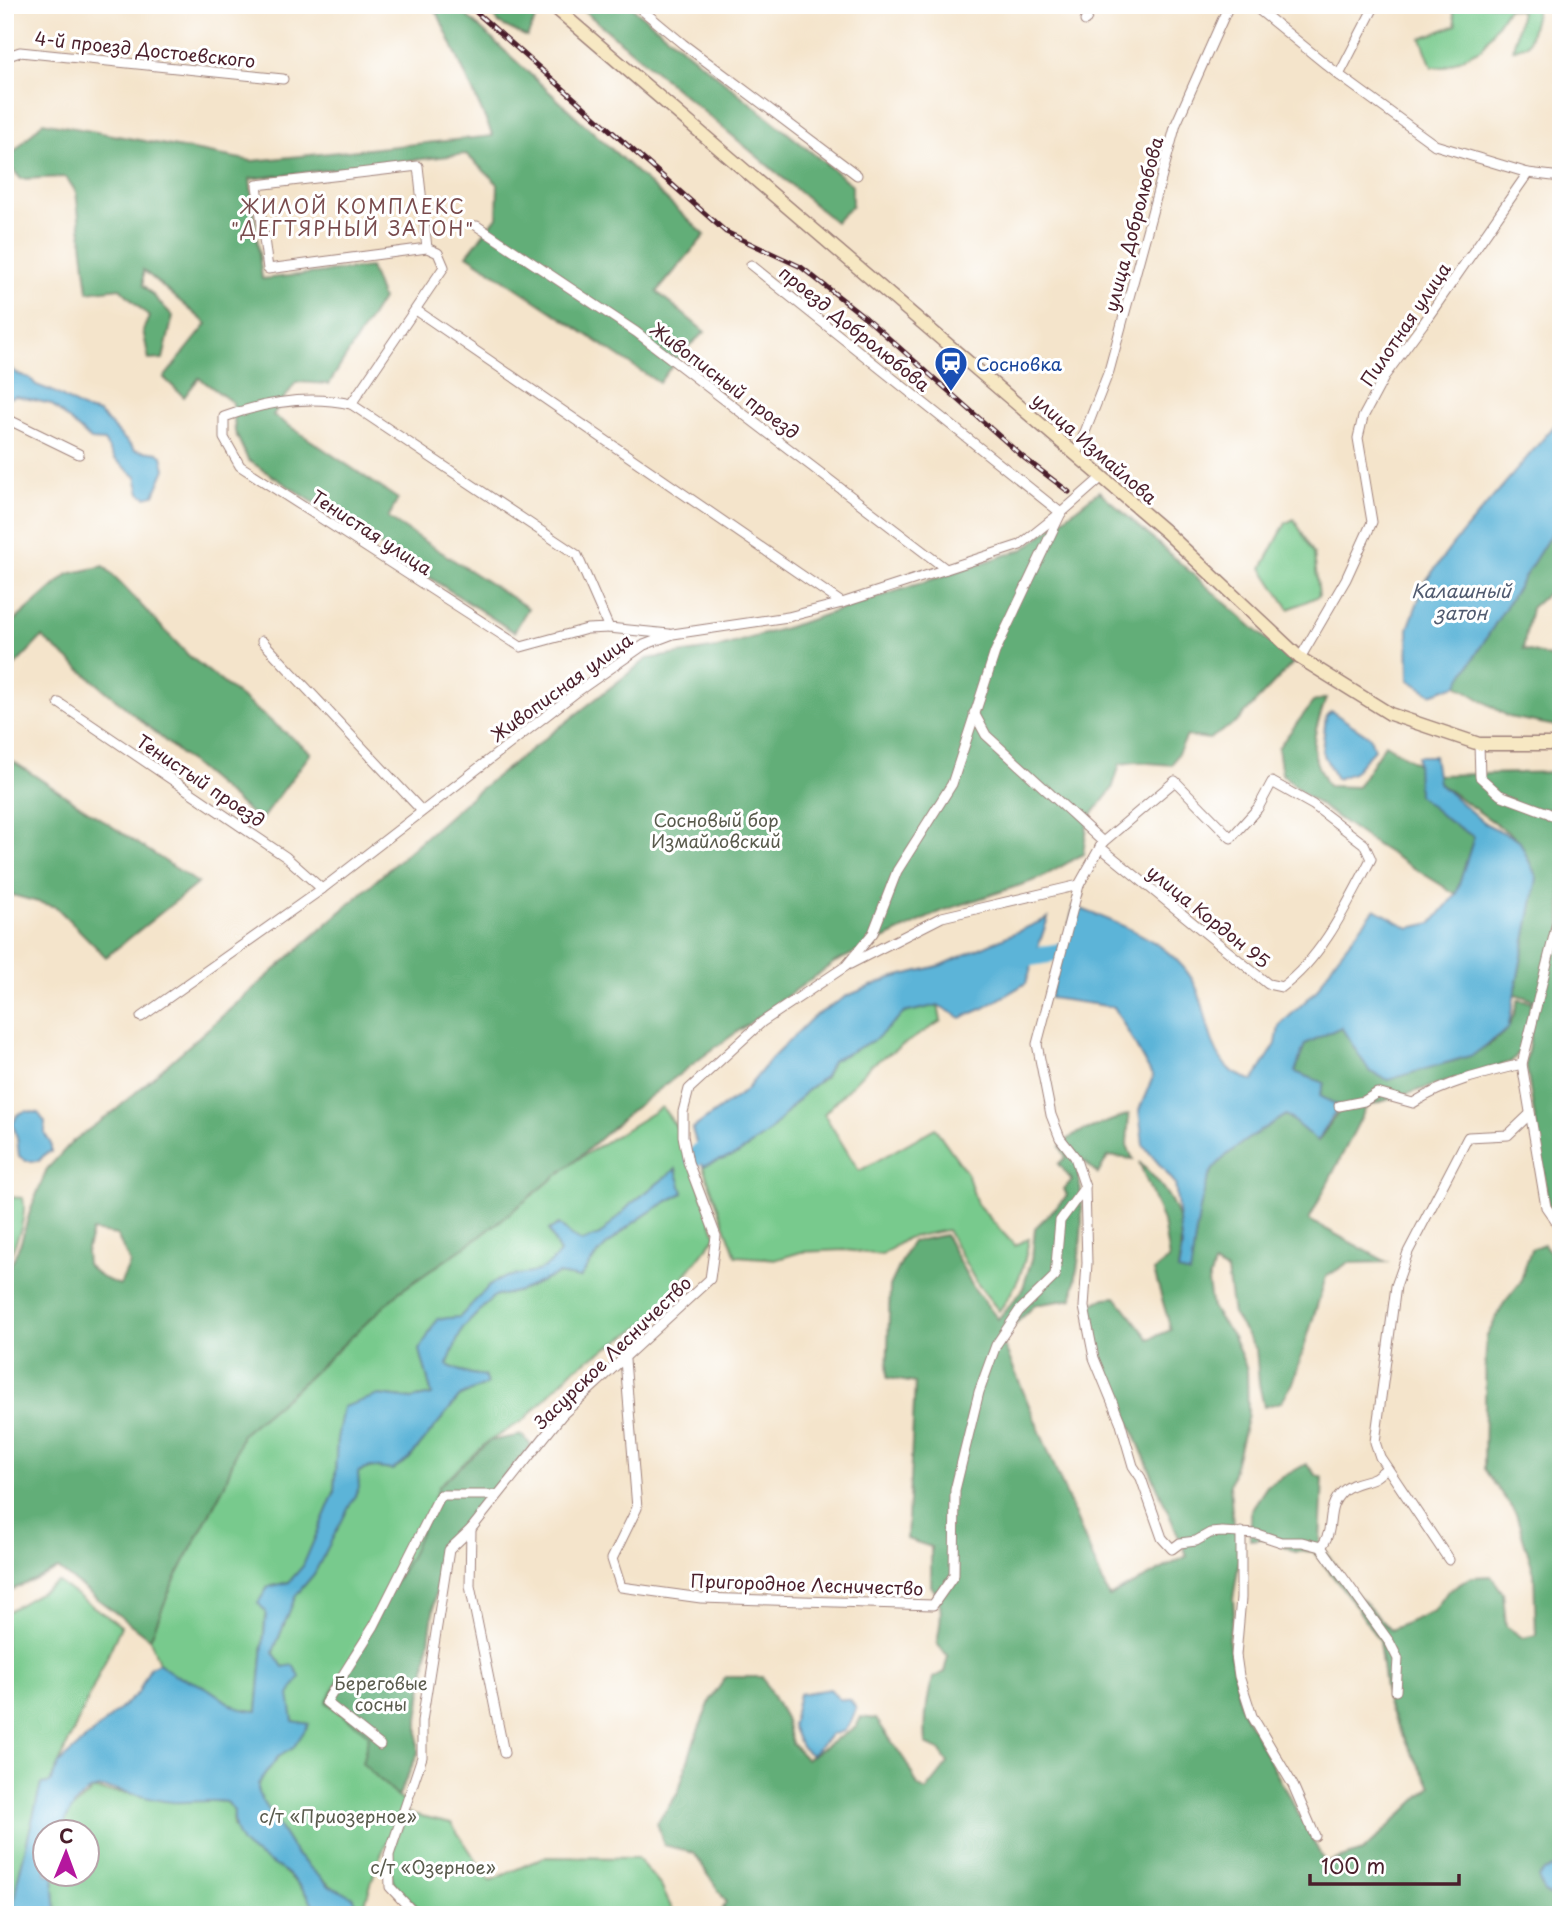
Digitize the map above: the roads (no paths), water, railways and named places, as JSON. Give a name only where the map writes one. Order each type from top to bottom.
[{"type":"main road","name":"улица Измайлова","points":[[552,5],[1165,531],[1300,658],[1390,714],[1479,744],[1561,744]]},
{"type":"street","points":[[636,5],[683,44],[857,174]]},
{"type":"street","points":[[1085,21],[1094,5]]},
{"type":"street","name":"улица Добролюбова","points":[[1076,455],[1109,371],[1176,124],[1229,5]]},
{"type":"street","points":[[1253,5],[1339,75],[1434,145],[1528,173],[1561,177]]},
{"type":"street","points":[[1339,75],[1375,5]]},
{"type":"street","name":"4-й проезд Достоевского","points":[[5,57],[20,52],[283,79]]},
{"type":"street","points":[[427,248],[418,166],[257,185],[268,269],[427,248],[438,253],[444,267],[351,404],[577,555],[609,628]]},
{"type":"street","name":"Пилотная улица","points":[[1300,658],[1346,579],[1372,522],[1359,438],[1363,417],[1386,374],[1528,173]]},
{"type":"street","name":"Живописный проезд","points":[[477,226],[636,332],[946,569]]},
{"type":"street","name":"проезд Добролюбова","points":[[751,265],[1061,513]]},
{"type":"street","points":[[416,310],[842,603]]},
{"type":"street","name":"Тенистая улица","points":[[351,404],[299,399],[247,409],[224,417],[224,438],[240,466],[521,647],[587,629],[609,628],[673,634]]},
{"type":"street","points":[[5,418],[79,454]]},
{"type":"street","points":[[1061,513],[1102,477]]},
{"type":"street","name":"Живописная улица","points":[[141,1017],[322,889],[578,691],[644,645],[673,634],[788,617],[842,603],[1020,545],[1061,513]]},
{"type":"street","name":"Засурское Лесничество","points":[[416,1915],[390,1886],[389,1855],[422,1757],[422,1721],[449,1550],[471,1529],[562,1415],[625,1360],[710,1279],[716,1236],[688,1162],[683,1136],[683,1112],[689,1089],[762,1022],[846,966],[873,933],[897,871],[952,784],[995,652],[1061,513]]},
{"type":"street","points":[[262,641],[422,811]]},
{"type":"street","name":"Тенистый проезд","points":[[59,703],[286,857],[322,889]]},
{"type":"street","name":"улица Кордон 95","points":[[974,713],[986,735],[1102,844],[1268,984],[1282,987],[1301,973],[1323,942],[1371,859],[1364,844],[1313,805],[1272,782],[1258,808],[1231,838],[1175,781],[1102,844],[1079,885],[1037,1044],[1051,1115],[1060,1138],[1075,1157],[1085,1186],[1087,1263],[1084,1307],[1094,1358],[1120,1420],[1162,1538],[1172,1549],[1180,1543],[1196,1541],[1210,1533],[1241,1532]]},
{"type":"street","points":[[1479,744],[1480,777],[1500,795],[1548,813],[1561,821]]},
{"type":"street","points":[[846,966],[942,917],[1079,885]]},
{"type":"street","points":[[1561,907],[1522,1063],[1546,1207],[1561,1228]]},
{"type":"street","points":[[1339,1106],[1364,1101],[1377,1093],[1413,1103],[1431,1091],[1522,1063]]},
{"type":"street","points":[[1449,1560],[1387,1468],[1375,1442],[1396,1286],[1408,1252],[1468,1137],[1508,1135],[1530,1114]]},
{"type":"street","name":"Пригородное Лесничество","points":[[625,1360],[637,1508],[612,1559],[621,1587],[701,1598],[933,1605],[954,1575],[955,1490],[979,1392],[996,1345],[1018,1311],[1055,1276],[1060,1221],[1085,1186]]},
{"type":"street","points":[[1321,1547],[1330,1537],[1330,1515],[1342,1492],[1356,1482],[1374,1478],[1387,1468]]},
{"type":"street","points":[[380,1745],[326,1702],[374,1626],[440,1495],[497,1496]]},
{"type":"street","points":[[471,1529],[470,1586],[503,1753]]},
{"type":"street","points":[[1315,1836],[1293,1785],[1252,1716],[1239,1676],[1236,1655],[1241,1598],[1241,1532],[1281,1542],[1302,1542],[1321,1547],[1398,1658],[1396,1691]]},
{"type":"water","points":[[5,364],[18,374],[30,378],[36,385],[86,410],[99,413],[135,450],[162,456],[165,469],[154,495],[146,497],[140,493],[136,477],[114,458],[104,441],[91,440],[51,404],[16,396],[5,399]]},
{"type":"water","name":"Калашный затон","points":[[1561,418],[1561,518],[1457,685],[1431,694],[1409,680],[1408,629],[1425,582],[1453,544]]},
{"type":"water","points":[[1331,711],[1370,737],[1374,749],[1353,773],[1336,779],[1322,751],[1326,716]]},
{"type":"water","points":[[1417,756],[1434,756],[1438,783],[1484,823],[1519,840],[1537,878],[1508,1029],[1473,1055],[1388,1080],[1370,1072],[1341,1027],[1305,1044],[1295,1072],[1324,1083],[1320,1096],[1339,1106],[1317,1141],[1286,1115],[1249,1138],[1215,1167],[1205,1187],[1190,1274],[1178,1271],[1182,1248],[1175,1183],[1143,1145],[1139,1110],[1153,1077],[1114,1007],[1050,998],[1074,906],[1154,942],[1181,965],[1197,990],[1215,1049],[1221,1059],[1234,1073],[1253,1081],[1276,1044],[1279,1026],[1316,991],[1335,960],[1375,909],[1409,928],[1432,923],[1456,894],[1474,837],[1446,819],[1418,795]]},
{"type":"water","points":[[1048,918],[1026,983],[961,1018],[938,1005],[904,1013],[876,1039],[832,1061],[825,1076],[805,1092],[769,1132],[738,1154],[703,1166],[692,1129],[746,1090],[771,1059],[812,1018],[847,996],[891,978],[942,965]]},
{"type":"water","points":[[25,1111],[38,1113],[45,1122],[45,1134],[51,1144],[51,1152],[46,1153],[39,1161],[26,1161],[19,1156],[13,1124],[17,1115]]},
{"type":"water","points":[[676,1169],[683,1193],[654,1209],[612,1240],[589,1264],[580,1278],[558,1274],[520,1291],[493,1297],[462,1329],[447,1365],[465,1373],[484,1376],[487,1384],[460,1396],[409,1459],[392,1470],[371,1467],[358,1472],[359,1488],[314,1574],[296,1595],[273,1652],[283,1667],[293,1665],[300,1677],[289,1695],[293,1721],[309,1724],[293,1748],[278,1757],[258,1784],[258,1793],[296,1854],[329,1886],[352,1896],[363,1915],[316,1915],[312,1902],[288,1874],[243,1844],[234,1825],[234,1811],[226,1802],[172,1802],[106,1788],[93,1790],[82,1796],[67,1818],[33,1818],[41,1784],[50,1783],[59,1763],[138,1693],[150,1667],[159,1663],[170,1672],[203,1686],[233,1706],[257,1711],[266,1612],[258,1603],[268,1587],[289,1582],[303,1566],[334,1493],[337,1439],[343,1407],[379,1395],[412,1399],[432,1395],[420,1350],[437,1319],[460,1317],[496,1281],[539,1271],[552,1262],[560,1253],[549,1230],[559,1224],[582,1242],[600,1235],[631,1204]]},
{"type":"water","points":[[830,1689],[839,1699],[850,1700],[856,1708],[844,1731],[831,1735],[811,1755],[801,1747],[792,1726],[799,1694]]},
{"type":"water","points":[[32,1821],[32,1888],[54,1888],[56,1915],[12,1915]]},
{"type":"water","points":[[1557,1866],[1561,1868],[1561,1895],[1553,1897],[1544,1893],[1538,1878],[1544,1871]]},
{"type":"waterway","points":[[1013,960],[1079,949]]},
{"type":"waterway","points":[[694,1158],[714,1137]]},
{"type":"railway","points":[[468,5],[726,232],[801,267],[866,318],[1023,457],[1069,492]]},
{"type":"place","name":"Сосновка","points":[[951,393]]},
{"type":"district","name":"ЖИЛОЙ КОМПЛЕКС \"ДЕГТЯРНЫЙ ЗАТОН\"","points":[[353,217]]},
{"type":"park label","name":"Сосновый бор Измайловский","points":[[716,829]]},
{"type":"park label","name":"Береговые сосны","points":[[381,1692]]},
{"type":"park label","name":"с/т «Приозерное»","points":[[338,1815]]},
{"type":"park label","name":"с/т «Озерное»","points":[[433,1866]]}]
